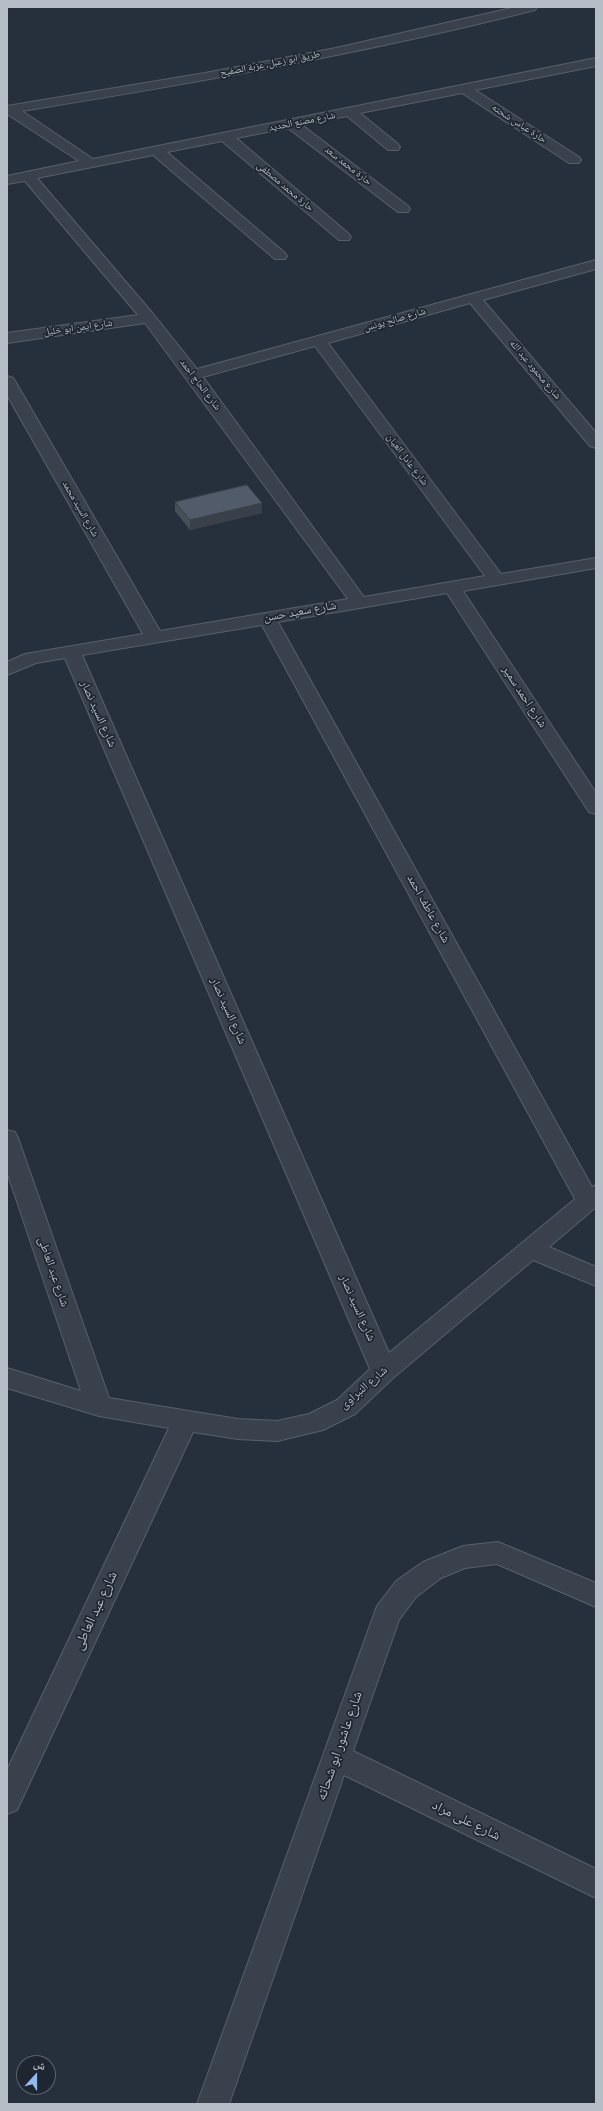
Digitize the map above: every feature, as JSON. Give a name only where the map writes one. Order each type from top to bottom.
[{"type":"street","name":"طريق ابو زعبل, عزبة الصفيح","points":[[9,110],[231,72],[415,36],[531,7]]},
{"type":"street","name":"شارع مصنع الحديد","points":[[7,180],[596,62]]},
{"type":"street","points":[[576,66],[596,75]]},
{"type":"street","name":"حارة عباس شحته","points":[[464,89],[574,160]]},
{"type":"street","points":[[9,110],[92,164]]},
{"type":"street","points":[[350,112],[393,147]]},
{"type":"street","name":"حارة محمد سعد","points":[[292,124],[403,209]]},
{"type":"street","name":"حارة محمد مصطفى","points":[[226,137],[344,236]]},
{"type":"street","points":[[157,151],[280,256]]},
{"type":"street","name":"شارع الحاج احمد","points":[[28,176],[149,318],[193,375],[360,602]]},
{"type":"street","name":"شارع صالح يونس","points":[[193,375],[596,264]]},
{"type":"street","name":"شارع محمود عبد الله","points":[[474,298],[596,443]]},
{"type":"street","name":"شارع ايمن ابو خليل","points":[[7,338],[149,318]]},
{"type":"street","name":"شارع عادل العيان","points":[[319,341],[496,579]]},
{"type":"street","name":"شارع السيد محمد","points":[[7,381],[154,637]]},
{"type":"street","name":"شارع سعيد حسن","points":[[7,669],[31,658],[596,563]]},
{"type":"street","name":"شارع احمد سمير","points":[[452,587],[596,808]]},
{"type":"street","name":"شارع عاطف احمد","points":[[267,618],[592,1197]]},
{"type":"street","name":"شارع السيد نصار","points":[[71,651],[384,1371]]},
{"type":"street","name":"شارع عبد العاطى","points":[[7,1138],[99,1406]]},
{"type":"street","name":"شارع النبراوى","points":[[7,1378],[99,1406],[238,1429],[277,1431],[314,1423],[346,1407],[384,1371],[592,1197]]},
{"type":"street","points":[[530,1249],[596,1277]]},
{"type":"street","name":"شارع عبد العاطى","points":[[7,1801],[185,1421]]},
{"type":"street","name":"شارع عاشور ابو شحاته","points":[[214,2104],[387,1614],[406,1589],[432,1570],[463,1557],[498,1553],[596,1595]]},
{"type":"street","name":"شارع على مراد","points":[[336,1757],[596,1884]]},
{"type":"building","points":[[247,485],[262,503],[190,520],[175,502]]}]
